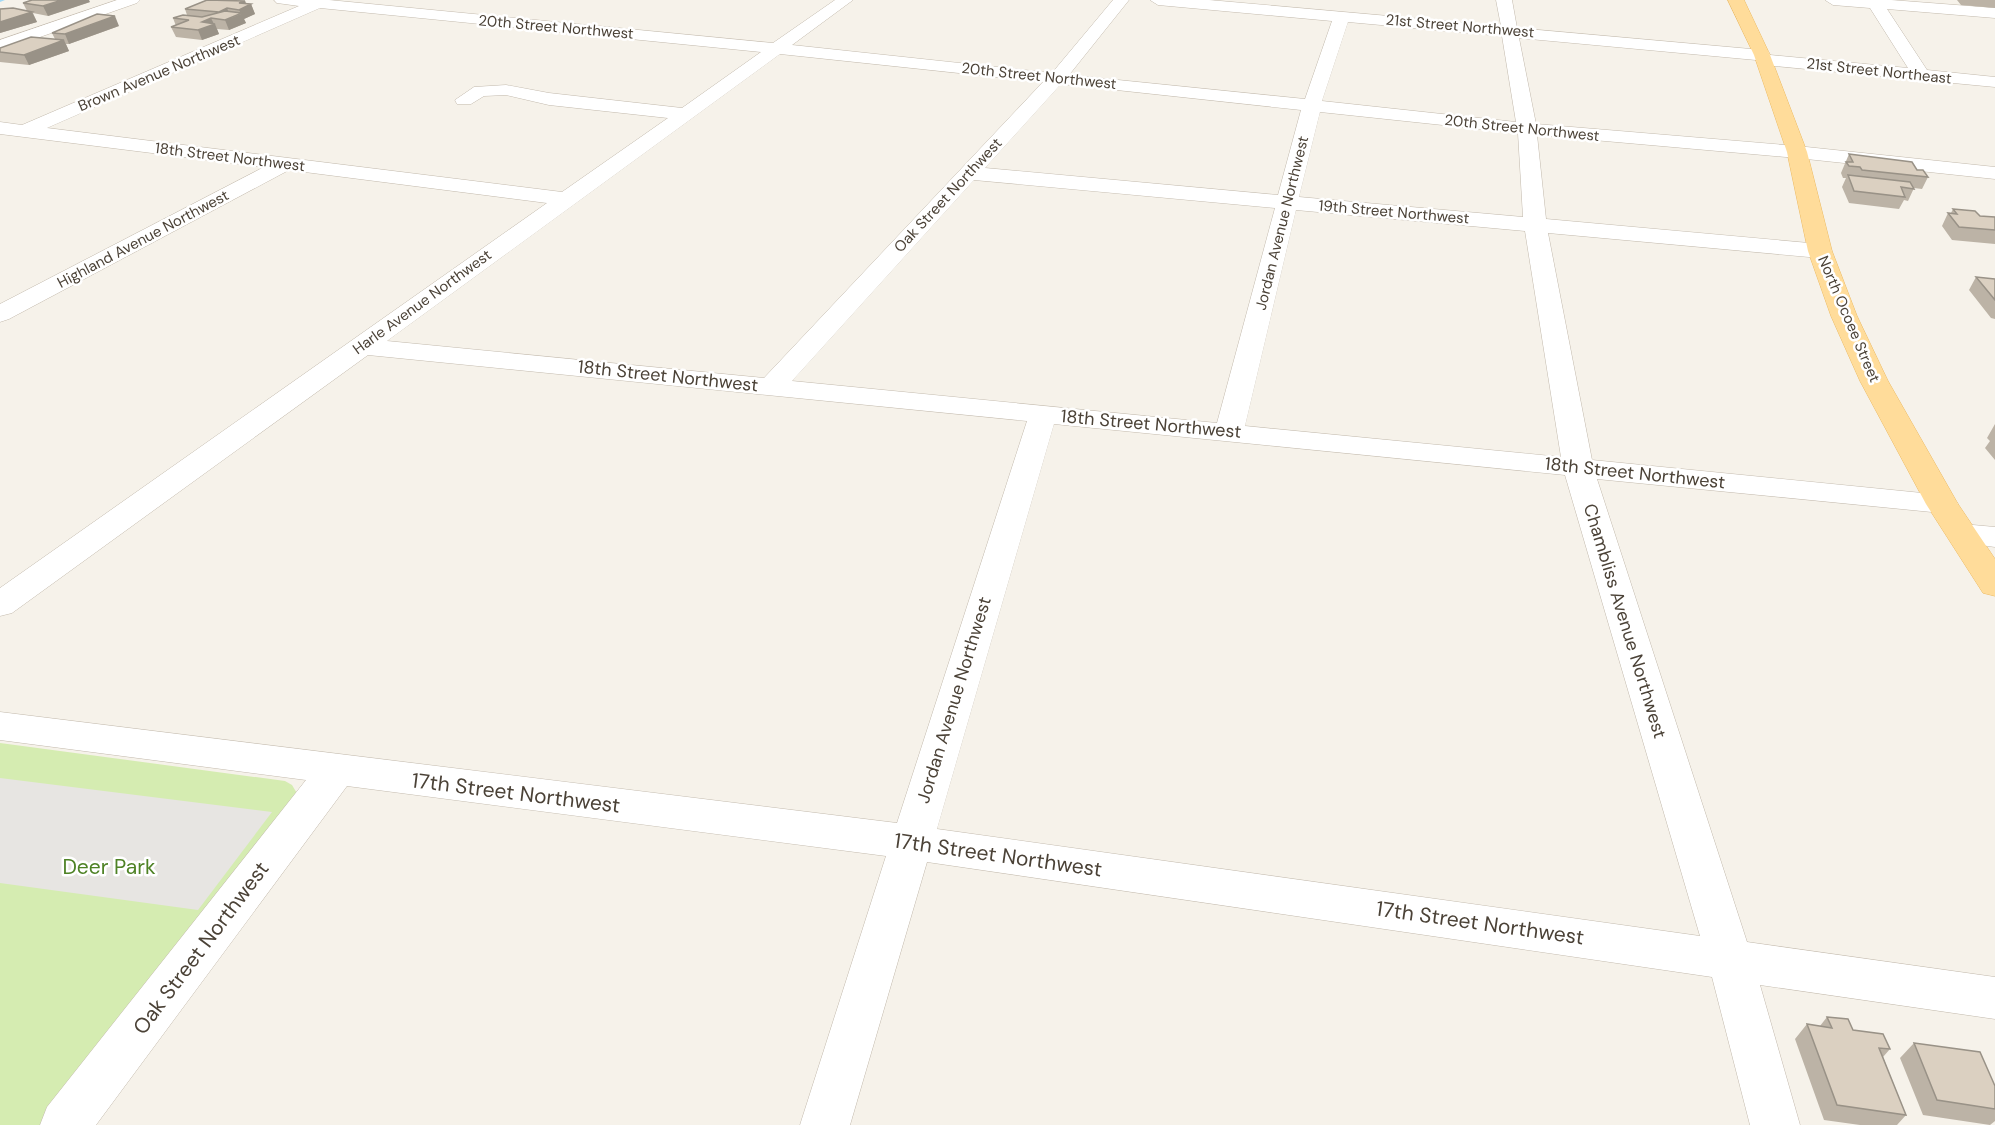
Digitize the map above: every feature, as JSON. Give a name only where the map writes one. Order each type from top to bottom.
[{"type":"main road","name":"North Ocoee Street","points":[[1736,0],[1763,57],[1797,152],[1820,251],[1844,316],[1874,381],[1942,504],[1995,585]]},
{"type":"street","points":[[0,45],[132,0]]},
{"type":"street","name":"20th Street Northwest","points":[[282,0],[778,49],[1681,144],[1797,152],[1995,173]]},
{"type":"street","points":[[400,13],[430,0]]},
{"type":"street","name":"Harle Avenue Northwest","points":[[0,605],[845,0]]},
{"type":"street","name":"Oak Street Northwest","points":[[772,387],[1057,78],[1121,0]]},
{"type":"street","name":"21st Street Northwest","points":[[1158,0],[1207,2],[1510,30],[1763,57]]},
{"type":"street","name":"Chambliss Avenue Northwest","points":[[1504,0],[1527,128],[1535,224],[1578,467],[1731,959],[1775,1125]]},
{"type":"street","points":[[1833,0],[1995,13]]},
{"type":"street","points":[[1875,3],[1921,75]]},
{"type":"street","name":"Brown Avenue Northwest","points":[[0,141],[317,4]]},
{"type":"street","name":"Jordan Avenue Northwest","points":[[1229,432],[1312,105],[1342,16]]},
{"type":"street","name":"21st Street Northeast","points":[[1763,57],[1995,82]]},
{"type":"street","points":[[478,77],[694,108]]},
{"type":"street","points":[[464,100],[480,91],[506,90],[549,99],[694,108]]},
{"type":"street","name":"18th Street Northwest","points":[[0,128],[566,199]]},
{"type":"street","name":"Highland Avenue Northwest","points":[[0,314],[286,164]]},
{"type":"street","name":"19th Street Northwest","points":[[968,173],[1820,251]]},
{"type":"street","name":"18th Street Northwest","points":[[361,346],[1942,504]]},
{"type":"street","name":"Jordan Avenue Northwest","points":[[825,1125],[1043,414]]},
{"type":"street","points":[[1962,534],[1995,537]]},
{"type":"street","name":"17th Street Northwest","points":[[0,726],[910,842],[1995,998]]},
{"type":"street","name":"Oak Street Northwest","points":[[65,1125],[337,770]]},
{"type":"green space","name":"Deer Park","points":[[0,743],[285,781],[292,785],[298,795],[42,1125],[0,1125]]},
{"type":"shaded area","points":[[0,778],[272,812],[198,910],[0,883]]},
{"type":"building","points":[[32,0],[62,0],[43,6],[23,3]]},
{"type":"building","points":[[207,0],[245,1],[239,3],[251,4],[239,10],[227,8],[219,12],[185,9]]},
{"type":"building","points":[[13,8],[32,12],[0,22],[0,9]]},
{"type":"building","points":[[225,11],[242,13],[225,20],[211,18],[202,22],[215,24],[198,30],[171,27],[189,20],[173,18],[183,15],[202,17]]},
{"type":"building","points":[[97,14],[115,16],[65,34],[52,33]]},
{"type":"building","points":[[31,37],[64,40],[24,55],[0,52],[0,48]]},
{"type":"building","points":[[1849,154],[1912,162],[1917,170],[1923,170],[1928,177],[1862,170],[1860,167],[1849,166],[1846,162],[1853,162]]},
{"type":"building","points":[[1848,175],[1910,182],[1914,189],[1901,187],[1905,197],[1854,191]]},
{"type":"building","points":[[1953,209],[1975,211],[1980,216],[1995,217],[1995,230],[1959,227],[1948,213],[1957,214]]},
{"type":"building","points":[[1976,277],[1995,279],[1995,300]]},
{"type":"building","points":[[1827,1017],[1848,1019],[1853,1030],[1883,1034],[1890,1049],[1879,1048],[1906,1115],[1837,1105],[1807,1024],[1832,1028]]},
{"type":"building","points":[[1914,1043],[1980,1052],[1995,1086],[1995,1109],[1937,1100]]}]
